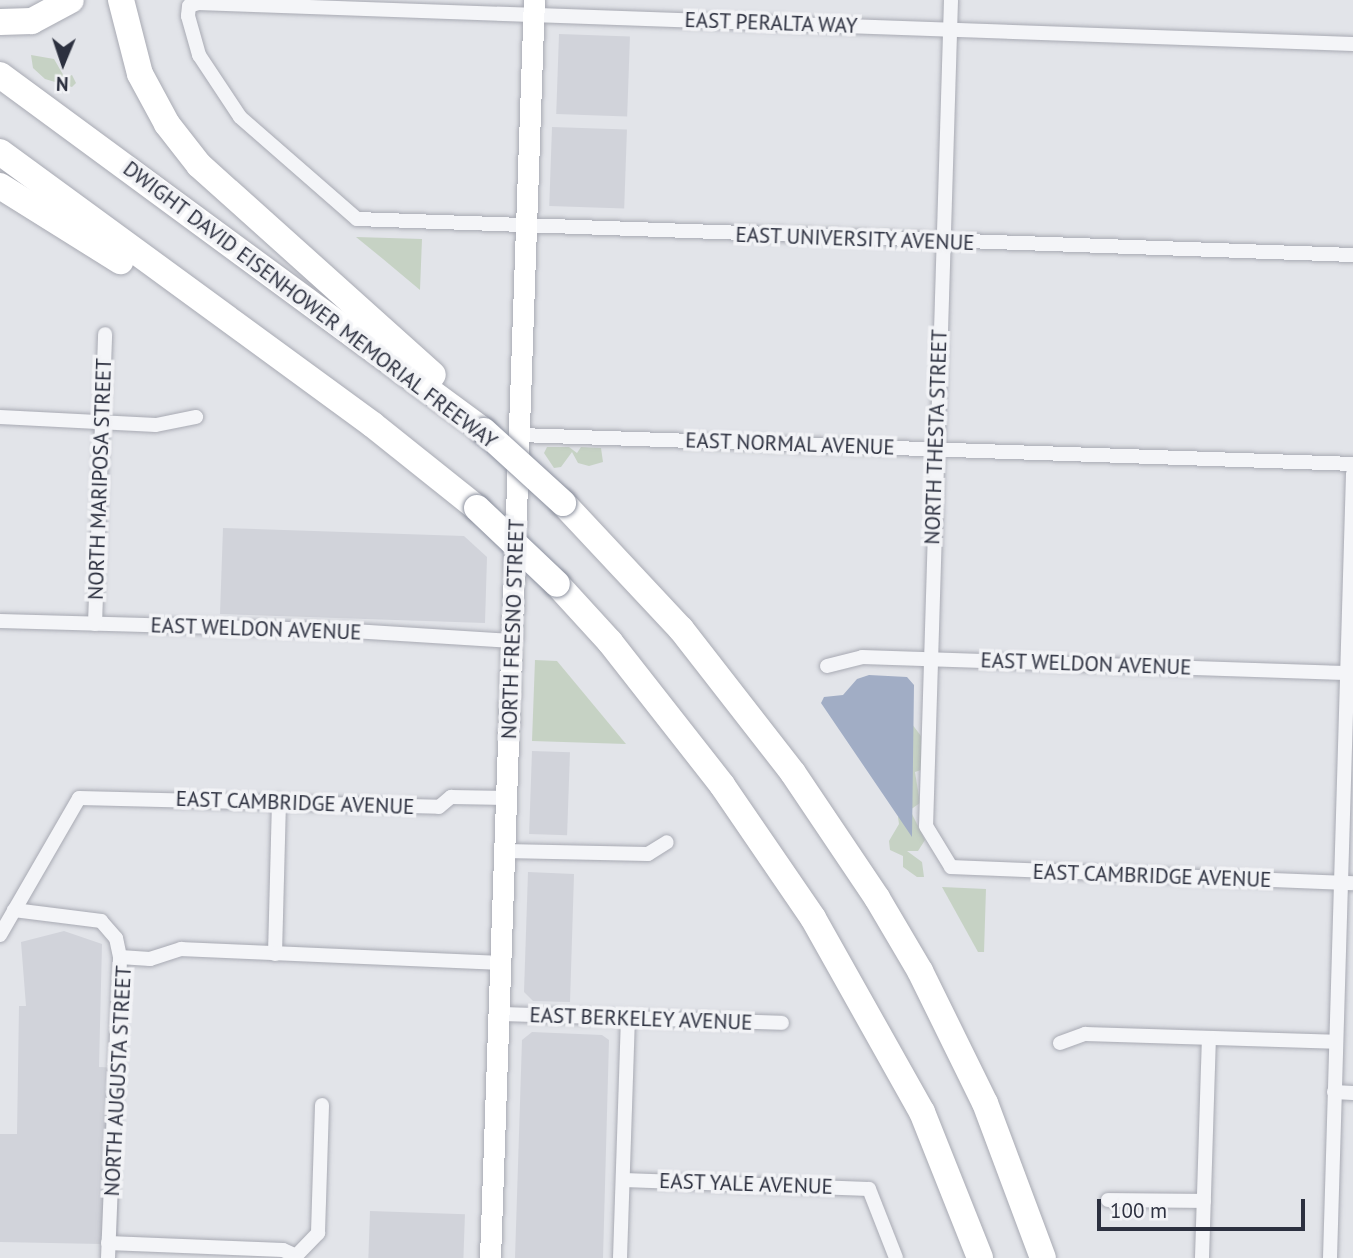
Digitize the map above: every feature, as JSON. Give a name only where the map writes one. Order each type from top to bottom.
[{"type":"highway","points":[[0,22],[32,21],[71,0]]},
{"type":"highway","points":[[121,0],[140,75],[167,124],[199,164],[420,361],[484,431]]},
{"type":"highway","name":"DWIGHT DAVID EISENHOWER MEMORIAL FREEWAY","points":[[0,75],[484,431],[563,503],[681,629],[746,710],[877,898],[954,1037],[985,1103],[1043,1258]]},
{"type":"highway","points":[[0,152],[373,425],[477,508],[557,584],[610,642],[722,785],[813,918],[922,1112],[980,1258]]},
{"type":"highway","points":[[0,186],[373,425]]},
{"type":"main road","name":"NORTH FRESNO STREET","points":[[491,1258],[533,7]]},
{"type":"street","name":"NORTH THESTA STREET","points":[[951,0],[926,826],[951,867]]},
{"type":"street","name":"EAST PERALTA WAY","points":[[357,219],[280,156],[227,101],[199,55],[190,30],[189,6],[533,7],[950,30],[1353,44]]},
{"type":"street","name":"EAST UNIVERSITY AVENUE","points":[[357,219],[1353,255]]},
{"type":"street","name":"NORTH MARIPOSA STREET","points":[[95,624],[105,334]]},
{"type":"street","points":[[0,417],[156,425],[196,416]]},
{"type":"street","name":"EAST NORMAL AVENUE","points":[[520,435],[1353,464]]},
{"type":"street","points":[[1330,1258],[1335,1042],[1346,883],[1346,673],[1353,473]]},
{"type":"street","name":"EAST WELDON AVENUE","points":[[0,621],[353,631],[512,641]]},
{"type":"street","name":"EAST WELDON AVENUE","points":[[827,666],[862,657],[1346,673]]},
{"type":"street","name":"EAST CAMBRIDGE AVENUE","points":[[14,911],[79,797],[439,807],[451,797],[507,798]]},
{"type":"street","points":[[275,954],[279,801]]},
{"type":"street","points":[[505,851],[648,854],[667,842]]},
{"type":"street","name":"EAST CAMBRIDGE AVENUE","points":[[951,867],[1346,883]]},
{"type":"street","points":[[0,935],[14,911],[101,921],[116,938],[120,957]]},
{"type":"street","name":"NORTH AUGUSTA STREET","points":[[108,1258],[120,957],[150,959],[181,949],[501,963]]},
{"type":"street","name":"EAST BERKELEY AVENUE","points":[[501,1014],[782,1023]]},
{"type":"street","points":[[620,1258],[628,1019]]},
{"type":"street","points":[[1060,1044],[1085,1034],[1335,1042]]},
{"type":"street","points":[[1202,1258],[1209,1038]]},
{"type":"street","points":[[1334,1092],[1353,1093]]},
{"type":"street","points":[[108,1242],[283,1250],[294,1256],[318,1233],[322,1105]]},
{"type":"street","name":"EAST YALE AVENUE","points":[[624,1180],[869,1188],[896,1258]]},
{"type":"street","points":[[1108,1200],[1204,1201]]},
{"type":"shaded area","points":[[559,34],[630,36],[627,116],[556,114]]},
{"type":"shaded area","points":[[552,127],[627,130],[624,209],[549,206]]},
{"type":"shaded area","points":[[223,528],[464,536],[487,557],[485,623],[220,614]]},
{"type":"shaded area","points":[[532,751],[570,752],[567,835],[529,834]]},
{"type":"shaded area","points":[[528,872],[574,874],[570,1002],[533,1001],[524,992]]},
{"type":"shaded area","points":[[64,931],[102,944],[99,1067],[123,1068],[118,1236],[101,1236],[101,1244],[0,1242],[0,1134],[17,1134],[19,1006],[26,1006],[21,942]]},
{"type":"shaded area","points":[[532,1032],[602,1035],[609,1040],[603,1258],[515,1258],[522,1040]]},
{"type":"shaded area","points":[[370,1211],[465,1214],[463,1258],[368,1258]]},
{"type":"green space","points":[[31,55],[54,59],[65,78],[72,75],[76,83],[72,87],[45,79],[33,68]]},
{"type":"green space","points":[[356,237],[422,239],[420,290],[383,259]]},
{"type":"green space","points":[[547,447],[569,447],[577,453],[581,447],[601,448],[603,462],[589,466],[578,463],[572,452],[561,467],[554,468],[544,453]]},
{"type":"green space","points":[[535,660],[557,661],[626,744],[532,741]]},
{"type":"green space","points":[[912,724],[921,736],[921,770],[915,772],[920,803],[910,810],[925,840],[918,851],[907,851],[922,862],[924,877],[917,877],[903,867],[903,856],[890,850],[889,841],[899,824],[898,817],[904,813]]},
{"type":"green space","points":[[942,887],[986,889],[984,952],[978,952]]},
{"type":"water","points":[[869,675],[907,677],[914,685],[912,837],[821,703],[824,697],[843,695],[857,679]]}]
